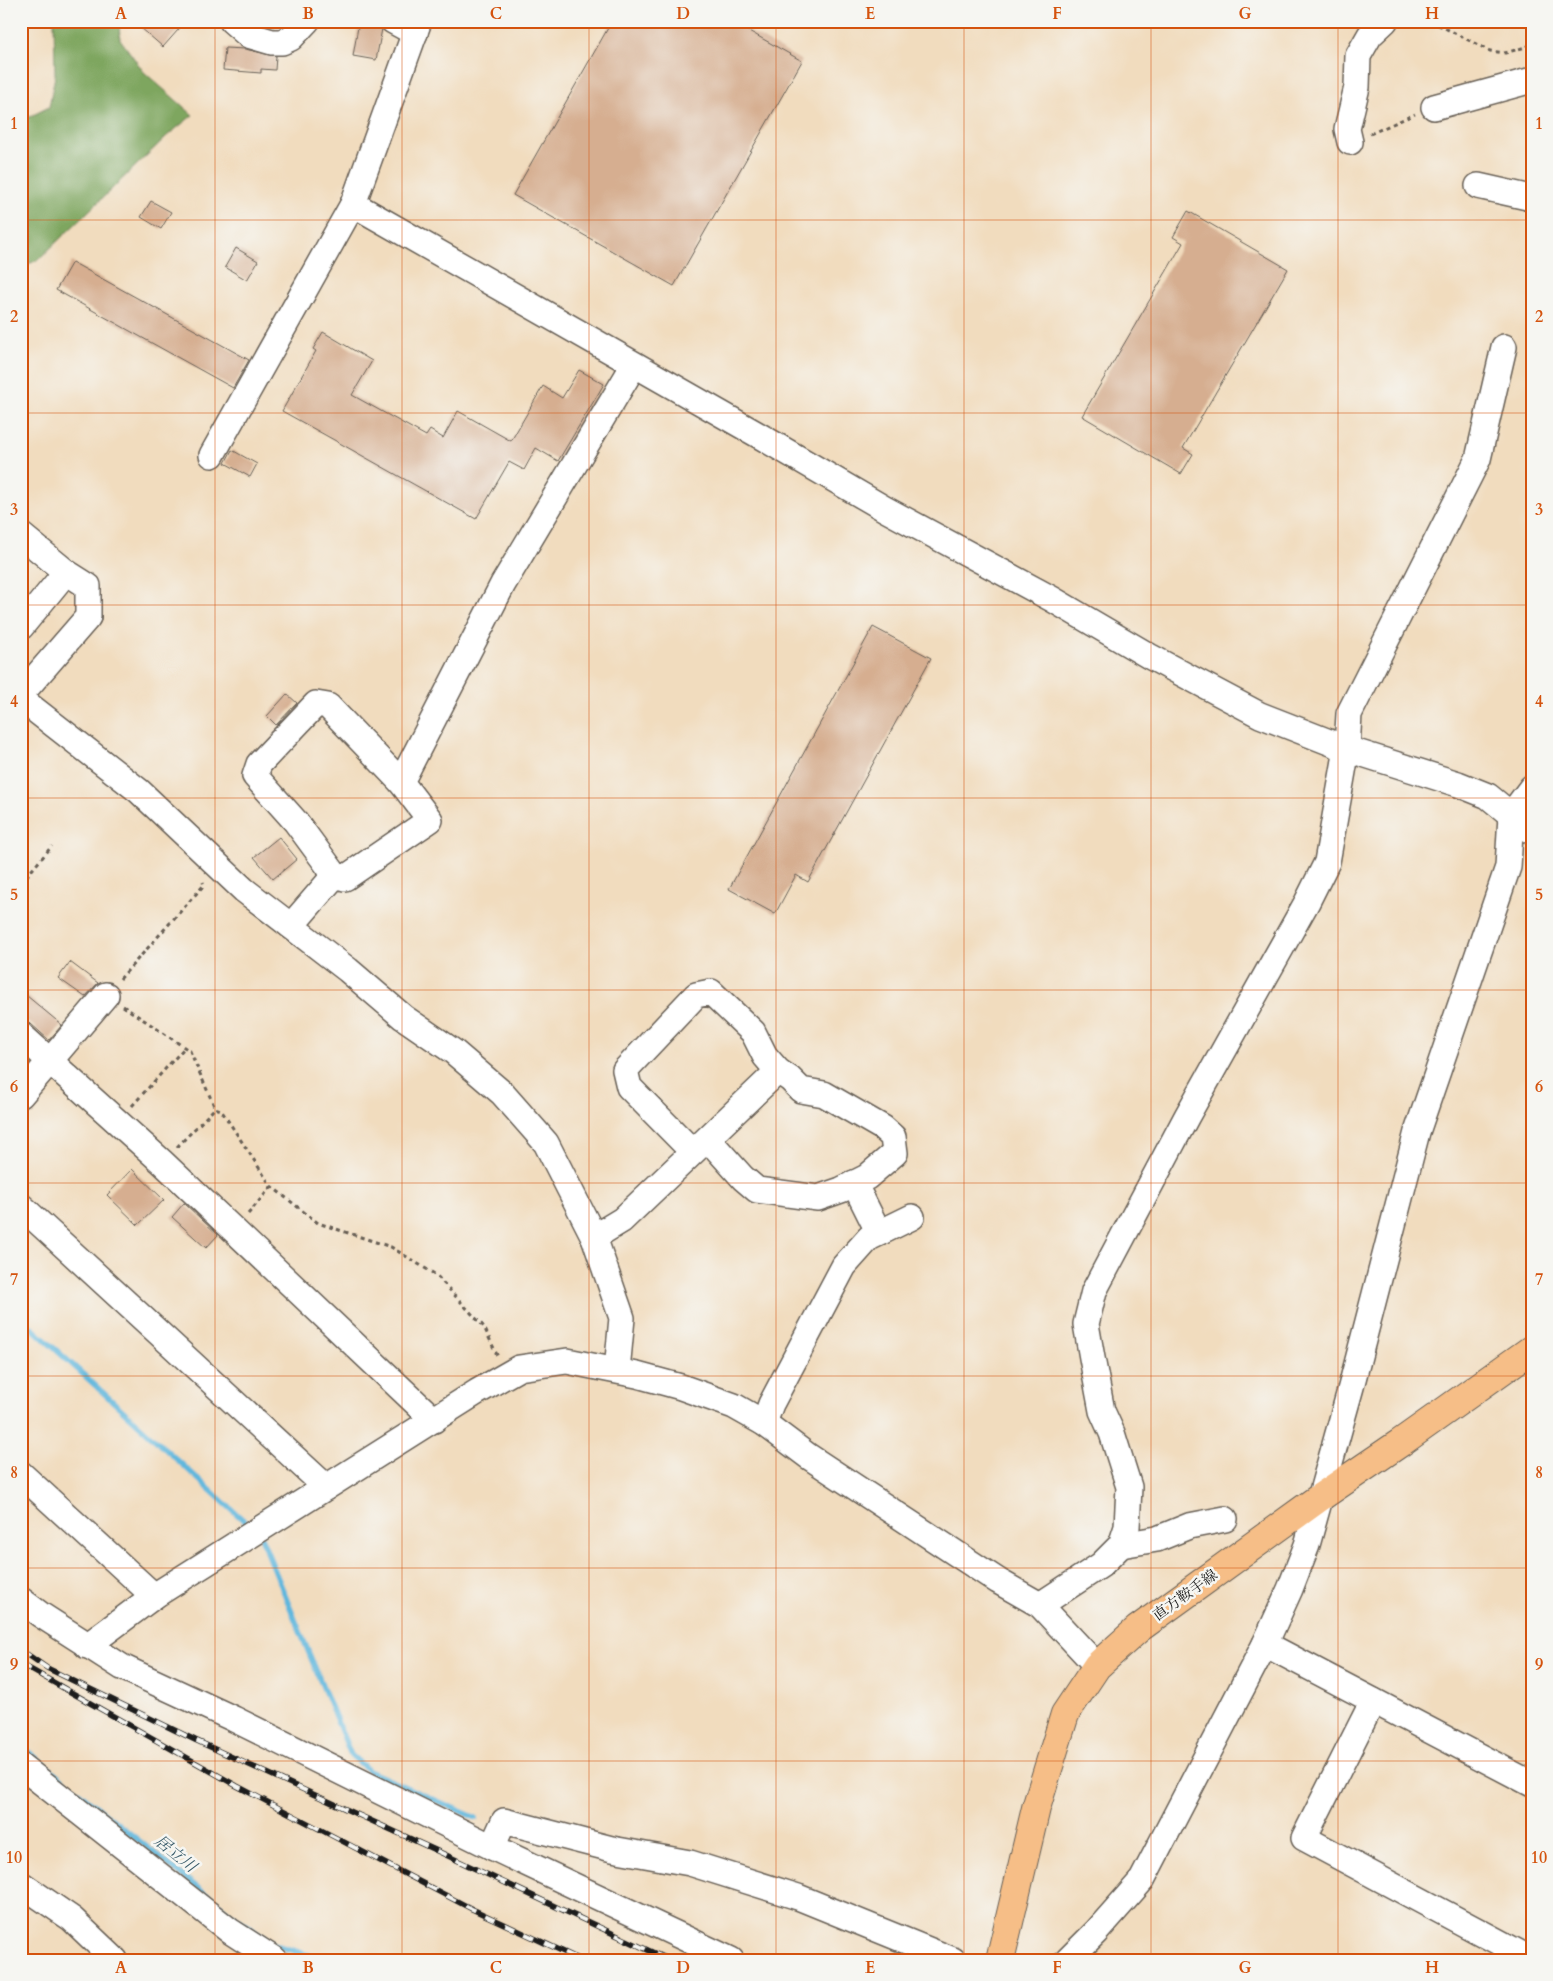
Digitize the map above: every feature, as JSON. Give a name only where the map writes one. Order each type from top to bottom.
[{"type":"main road","name":"直方鞍手線","points":[[1000,1960],[1034,1817],[1065,1714],[1097,1666],[1138,1629],[1319,1498],[1532,1349]]},
{"type":"street","points":[[232,21],[248,35],[272,42],[282,42],[291,38],[307,21]]},
{"type":"street","points":[[212,455],[353,204],[417,27],[392,21]]},
{"type":"street","points":[[1350,142],[1347,129],[1357,87],[1358,56],[1370,35],[1385,21]]},
{"type":"street","points":[[1434,107],[1532,80]]},
{"type":"street","points":[[1478,186],[1532,198]]},
{"type":"street","points":[[353,204],[885,509],[1052,599],[1149,656],[1260,715],[1347,749],[1458,784],[1488,796],[1532,832]]},
{"type":"street","points":[[1040,1604],[1101,1565],[1121,1545],[1127,1527],[1129,1487],[1112,1433],[1102,1411],[1086,1324],[1094,1291],[1187,1116],[1307,902],[1327,862],[1347,749],[1349,714],[1478,459],[1504,347]]},
{"type":"street","points":[[402,782],[503,584],[634,364]]},
{"type":"street","points":[[21,680],[29,685],[88,617],[88,586],[24,543]]},
{"type":"street","points":[[21,627],[66,572]]},
{"type":"street","points":[[21,699],[139,790],[244,890],[348,970],[403,1017],[454,1052],[502,1093],[546,1143],[594,1237],[622,1318],[617,1370]]},
{"type":"street","points":[[316,704],[328,706],[402,782],[430,820],[345,878],[335,875],[296,822],[255,776],[259,764],[316,704]]},
{"type":"street","points":[[1068,1960],[1096,1932],[1142,1880],[1265,1644],[1290,1589],[1307,1545],[1351,1387],[1417,1132],[1508,867],[1511,815],[1532,787]]},
{"type":"street","points":[[291,926],[335,875]]},
{"type":"street","points":[[710,992],[752,1032],[765,1056],[778,1071],[801,1090],[824,1094],[883,1128],[893,1137],[895,1153],[867,1177],[818,1198],[757,1190],[700,1145],[629,1087],[625,1070],[696,995],[710,992]]},
{"type":"street","points":[[21,1095],[106,995]]},
{"type":"street","points":[[21,1035],[235,1230],[434,1420]]},
{"type":"street","points":[[594,1237],[622,1220],[778,1071]]},
{"type":"street","points":[[854,1183],[879,1233]]},
{"type":"street","points":[[21,1206],[326,1487]]},
{"type":"street","points":[[764,1423],[771,1404],[844,1266],[869,1238],[912,1217]]},
{"type":"street","points":[[88,1646],[154,1596],[519,1368],[568,1361],[617,1370],[681,1387],[725,1402],[764,1423],[808,1456],[998,1581],[1040,1604],[1097,1666]]},
{"type":"street","points":[[21,1474],[154,1596]]},
{"type":"street","points":[[1121,1545],[1157,1539],[1188,1526],[1225,1519]]},
{"type":"street","points":[[21,1600],[122,1667],[234,1719],[492,1847],[731,1960]]},
{"type":"street","points":[[1265,1644],[1532,1784]]},
{"type":"street","points":[[1373,1701],[1304,1838],[1532,1960]]},
{"type":"street","points":[[21,1766],[230,1931],[275,1960]]},
{"type":"street","points":[[492,1847],[504,1821],[612,1849],[690,1863],[798,1896],[953,1960]]},
{"type":"street","points":[[21,1884],[72,1920],[115,1960]]},
{"type":"path","points":[[1431,21],[1490,51],[1505,53],[1532,45]]},
{"type":"path","points":[[1350,142],[1434,107]]},
{"type":"path","points":[[21,883],[52,846]]},
{"type":"path","points":[[204,885],[106,995],[190,1051],[215,1108],[221,1110],[272,1186],[318,1223],[390,1247],[436,1276],[484,1327],[495,1348],[504,1377]]},
{"type":"path","points":[[118,1122],[185,1047]]},
{"type":"path","points":[[162,1162],[215,1108]]},
{"type":"path","points":[[235,1230],[272,1186]]},
{"type":"green space","points":[[54,21],[119,21],[120,39],[144,72],[193,115],[167,136],[38,260],[21,267],[21,121],[49,107],[55,76]]},
{"type":"building","points":[[133,21],[186,21],[163,47]]},
{"type":"building","points":[[359,21],[379,22],[382,29],[376,60],[353,56]]},
{"type":"building","points":[[612,21],[731,21],[802,61],[674,286],[513,195]]},
{"type":"building","points":[[225,48],[245,49],[276,56],[275,70],[261,69],[261,73],[223,70]]},
{"type":"building","points":[[151,201],[171,212],[161,229],[141,217]]},
{"type":"building","points":[[1188,211],[1288,269],[1183,448],[1193,454],[1181,474],[1082,416],[1183,243],[1173,237]]},
{"type":"building","points":[[236,248],[258,261],[247,280],[225,267]]},
{"type":"building","points":[[72,262],[249,360],[233,388],[56,290]]},
{"type":"building","points":[[323,332],[372,361],[352,395],[426,436],[430,430],[443,438],[458,411],[511,441],[543,386],[562,398],[579,370],[604,384],[558,461],[536,448],[524,470],[509,462],[476,519],[282,411],[316,351],[313,349]]},
{"type":"building","points":[[232,450],[257,464],[250,477],[225,463]]},
{"type":"building","points":[[873,627],[931,658],[808,882],[796,875],[775,914],[729,889]]},
{"type":"building","points":[[287,694],[297,703],[276,725],[267,716]]},
{"type":"building","points":[[279,837],[297,859],[273,879],[254,857]]},
{"type":"building","points":[[70,962],[98,983],[85,997],[58,978]]},
{"type":"building","points":[[21,991],[62,1025],[49,1040],[31,1024],[21,1021]]},
{"type":"building","points":[[132,1169],[164,1200],[138,1225],[107,1195]]},
{"type":"building","points":[[184,1203],[218,1235],[206,1248],[172,1217]]},
{"type":"waterway","points":[[21,1318],[251,1527]]},
{"type":"waterway","points":[[261,1537],[351,1755],[369,1771],[476,1818]]},
{"type":"waterway","name":"居立川","points":[[21,1746],[229,1913],[275,1945],[325,1960]]},
{"type":"railway","points":[[21,1650],[47,1668],[195,1740],[669,1960]]},
{"type":"railway","points":[[21,1664],[237,1786],[472,1909],[581,1960]]}]
